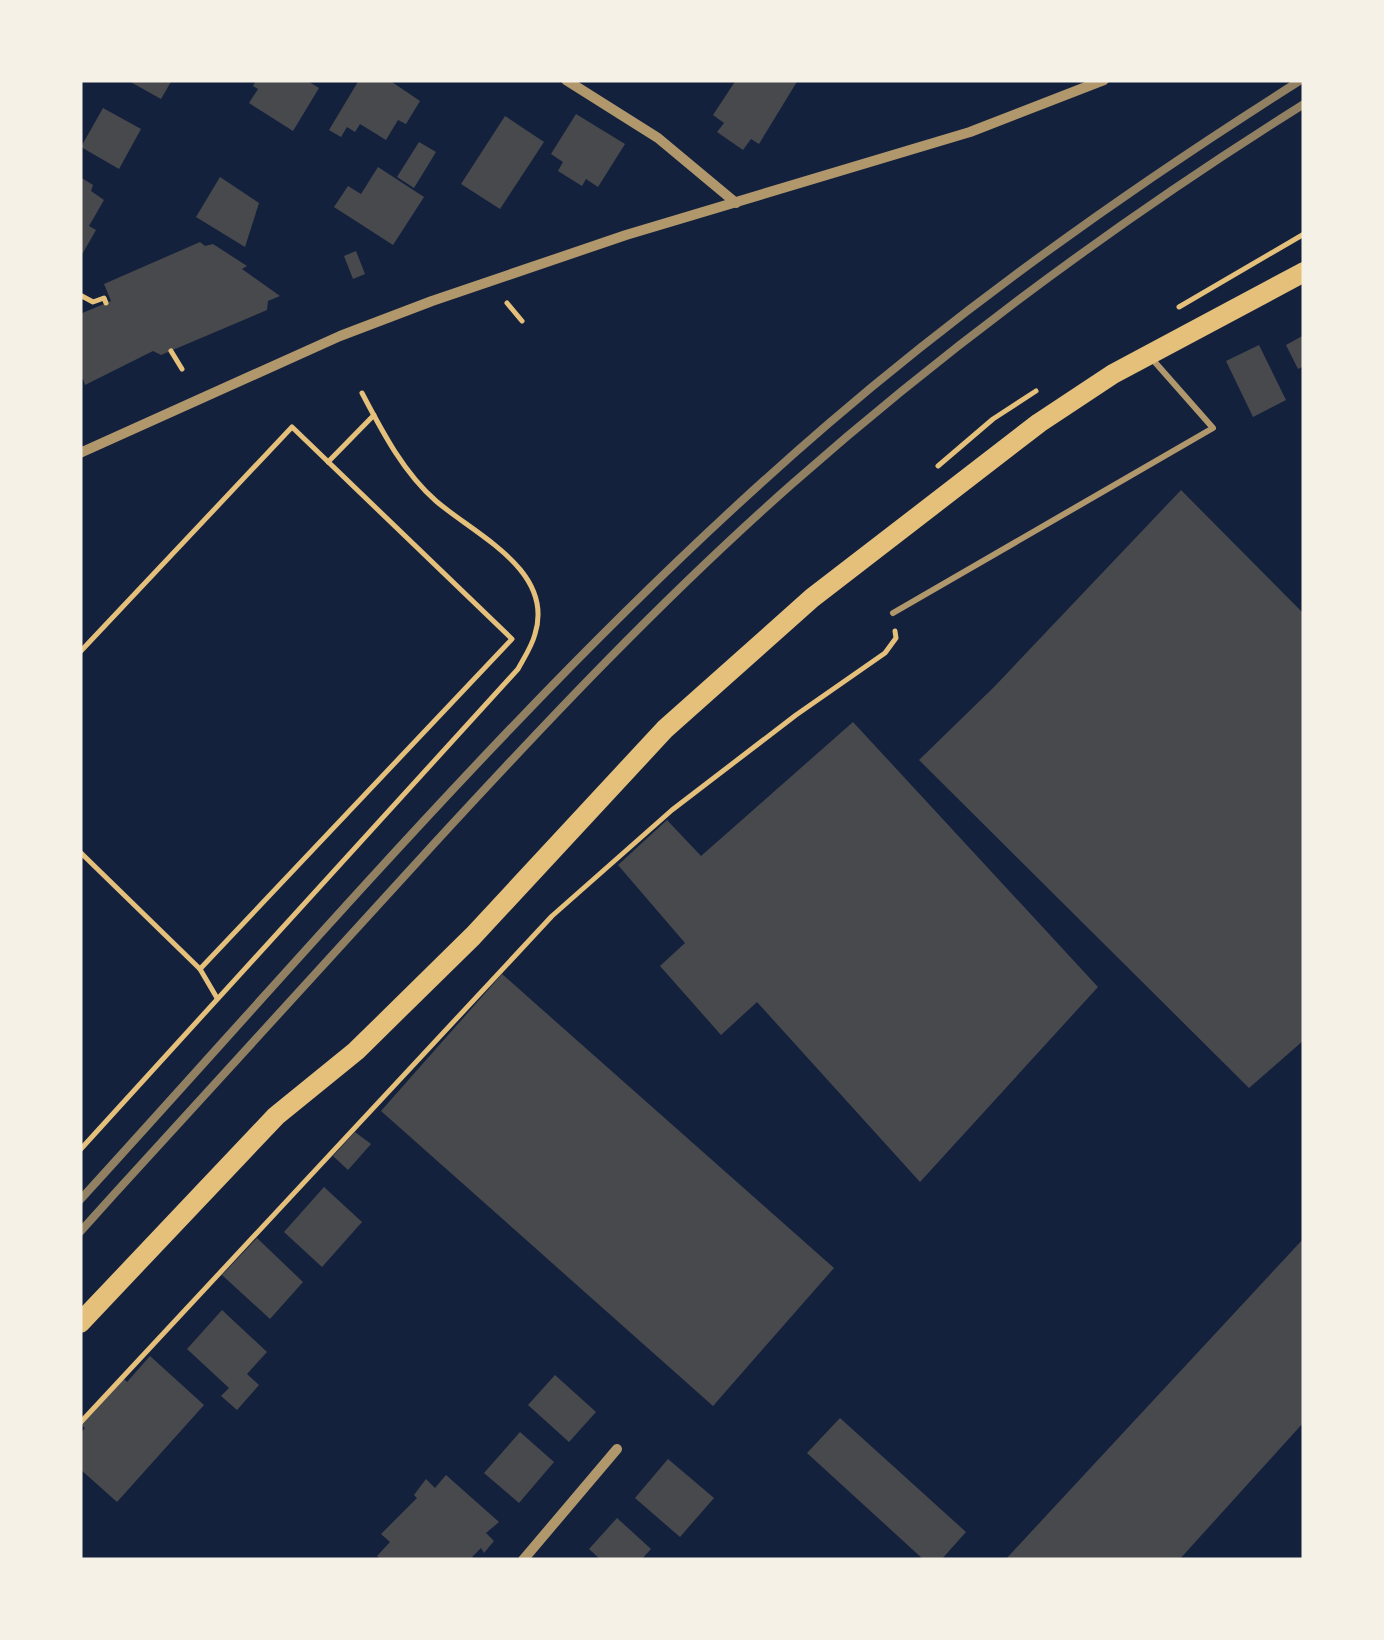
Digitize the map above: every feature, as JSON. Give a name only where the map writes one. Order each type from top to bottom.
[{"type":"main road","points":[[80,1324],[276,1116],[356,1050],[473,936],[665,729],[812,598],[997,455],[1098,384],[1304,272]]},
{"type":"street","points":[[566,80],[658,138],[736,203]]},
{"type":"street","points":[[80,453],[395,315],[552,260],[970,132],[1104,80]]},
{"type":"street","points":[[524,1560],[618,1449]]},
{"type":"lane","points":[[893,613],[1213,428],[1149,355]]},
{"type":"path","points":[[80,294],[94,302],[104,298],[106,303]]},
{"type":"path","points":[[507,303],[522,322]]},
{"type":"path","points":[[171,351],[182,369]]},
{"type":"path","points":[[80,1150],[518,669],[536,632],[537,604],[524,575],[502,551],[434,500],[402,462],[362,393]]},
{"type":"path","points":[[328,462],[374,415]]},
{"type":"path","points":[[80,652],[292,428],[512,639],[200,969]]},
{"type":"path","points":[[80,1423],[552,916],[672,810],[796,714],[885,653],[896,638],[893,613]]},
{"type":"path","points":[[80,852],[200,969],[218,1000]]},
{"type":"building","points":[[127,80],[172,80],[161,99]]},
{"type":"building","points":[[256,80],[306,80],[319,88],[293,131],[249,103],[258,89],[253,86]]},
{"type":"building","points":[[359,80],[389,80],[420,101],[406,124],[398,120],[386,140],[360,124],[355,132],[347,127],[341,137],[329,130]]},
{"type":"building","points":[[736,80],[798,80],[759,144],[751,139],[743,150],[717,132],[724,123],[713,115]]},
{"type":"building","points":[[103,108],[141,129],[119,169],[81,147]]},
{"type":"building","points":[[576,114],[625,144],[598,187],[586,179],[582,186],[558,171],[563,162],[551,154]]},
{"type":"building","points":[[505,116],[544,142],[500,209],[461,184]]},
{"type":"building","points":[[419,142],[436,152],[414,188],[397,177]]},
{"type":"building","points":[[378,167],[424,197],[393,245],[334,207],[348,186],[361,194]]},
{"type":"building","points":[[80,177],[93,185],[91,191],[104,200],[89,226],[96,230],[80,258]]},
{"type":"building","points":[[220,177],[259,203],[245,247],[196,217]]},
{"type":"building","points":[[200,242],[205,246],[213,244],[247,266],[242,269],[280,296],[268,301],[267,310],[161,355],[153,351],[85,385],[83,379],[80,381],[80,314],[111,301],[104,284]]},
{"type":"building","points":[[356,251],[365,274],[353,279],[344,256]]},
{"type":"building","points":[[1304,335],[1304,366],[1298,369],[1286,345]]},
{"type":"building","points":[[1259,345],[1286,400],[1253,417],[1226,361]]},
{"type":"building","points":[[1181,490],[1304,614],[1304,1040],[1249,1088],[919,760]]},
{"type":"building","points":[[853,722],[1098,987],[920,1182],[757,1002],[721,1035],[660,966],[685,943],[618,865],[667,820],[701,856]]},
{"type":"building","points":[[502,974],[834,1268],[713,1406],[381,1111]]},
{"type":"building","points":[[355,1132],[371,1144],[348,1170],[333,1156]]},
{"type":"building","points":[[324,1187],[362,1222],[322,1267],[284,1232]]},
{"type":"building","points":[[257,1238],[303,1282],[270,1319],[222,1275]]},
{"type":"building","points":[[1304,1238],[1304,1422],[1179,1560],[1005,1560]]},
{"type":"building","points":[[222,1310],[267,1352],[247,1374],[259,1385],[237,1410],[221,1396],[229,1388],[187,1349]]},
{"type":"building","points":[[150,1356],[204,1405],[117,1502],[80,1469],[80,1434],[85,1428],[80,1424],[123,1378],[127,1382]]},
{"type":"building","points":[[555,1375],[596,1412],[569,1442],[528,1405]]},
{"type":"building","points":[[840,1418],[966,1532],[941,1560],[924,1560],[807,1453]]},
{"type":"building","points":[[520,1432],[554,1462],[519,1503],[484,1473]]},
{"type":"building","points":[[668,1459],[714,1498],[680,1537],[635,1498]]},
{"type":"building","points":[[446,1475],[499,1522],[486,1533],[494,1541],[484,1553],[481,1548],[472,1557],[476,1560],[382,1560],[377,1556],[390,1542],[381,1534],[417,1498],[414,1495],[426,1479],[435,1488]]},
{"type":"building","points":[[617,1518],[651,1549],[641,1560],[601,1560],[589,1549]]},
{"type":"railway","points":[[80,1200],[443,800],[630,607],[728,514],[884,377],[1000,286],[1118,201],[1301,80]]},
{"type":"railway","points":[[80,1232],[518,753],[744,527],[914,381],[1040,284],[1171,191],[1304,104]]}]
